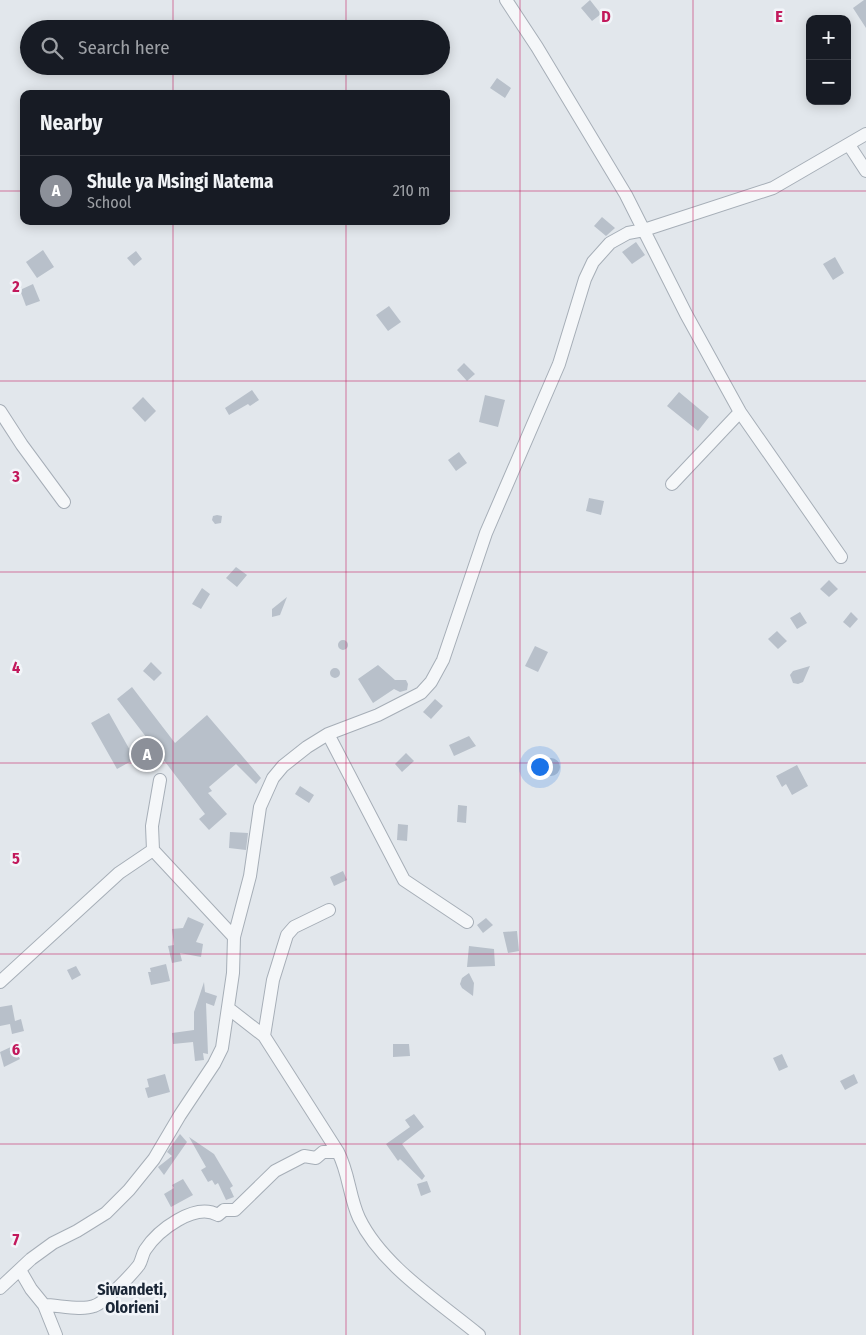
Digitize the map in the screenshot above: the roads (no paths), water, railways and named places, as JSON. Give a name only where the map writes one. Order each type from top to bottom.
[{"type":"street","points":[[506,0],[584,123],[644,230],[686,314],[740,412],[841,557]]},
{"type":"street","points":[[0,1288],[53,1243],[78,1231],[106,1213],[130,1190],[154,1159],[222,1048],[233,973],[234,937],[250,876],[260,807],[273,778],[283,766],[301,751],[328,734],[378,715],[421,693],[431,682],[443,660],[486,533],[559,364],[585,279],[594,262],[610,243],[628,233],[644,230],[773,188],[866,134]]},
{"type":"street","points":[[849,145],[866,171]]},
{"type":"street","points":[[0,411],[22,446],[64,502]]},
{"type":"street","points":[[672,484],[740,412]]},
{"type":"street","points":[[328,734],[404,880],[467,922]]},
{"type":"street","points":[[160,780],[152,826],[153,850],[234,937]]},
{"type":"street","points":[[0,982],[119,873],[153,850]]},
{"type":"street","points":[[264,1036],[273,980],[287,935],[294,926],[329,910]]},
{"type":"street","points":[[228,1008],[264,1036],[338,1152],[345,1167],[359,1217],[382,1252],[479,1335]]},
{"type":"street","points":[[44,1304],[93,1307],[104,1300],[140,1264],[145,1250],[172,1224],[195,1211],[210,1211],[218,1215],[224,1210],[235,1210],[275,1171],[304,1156],[316,1158],[323,1152],[338,1152]]},
{"type":"street","points":[[20,1270],[31,1289],[44,1304],[56,1335]]},
{"type":"place","name":"Shule ya Msingi Natema","points":[[147,754]]},
{"type":"district","name":"Siwandeti, Olorieni","points":[[132,1298]]}]
